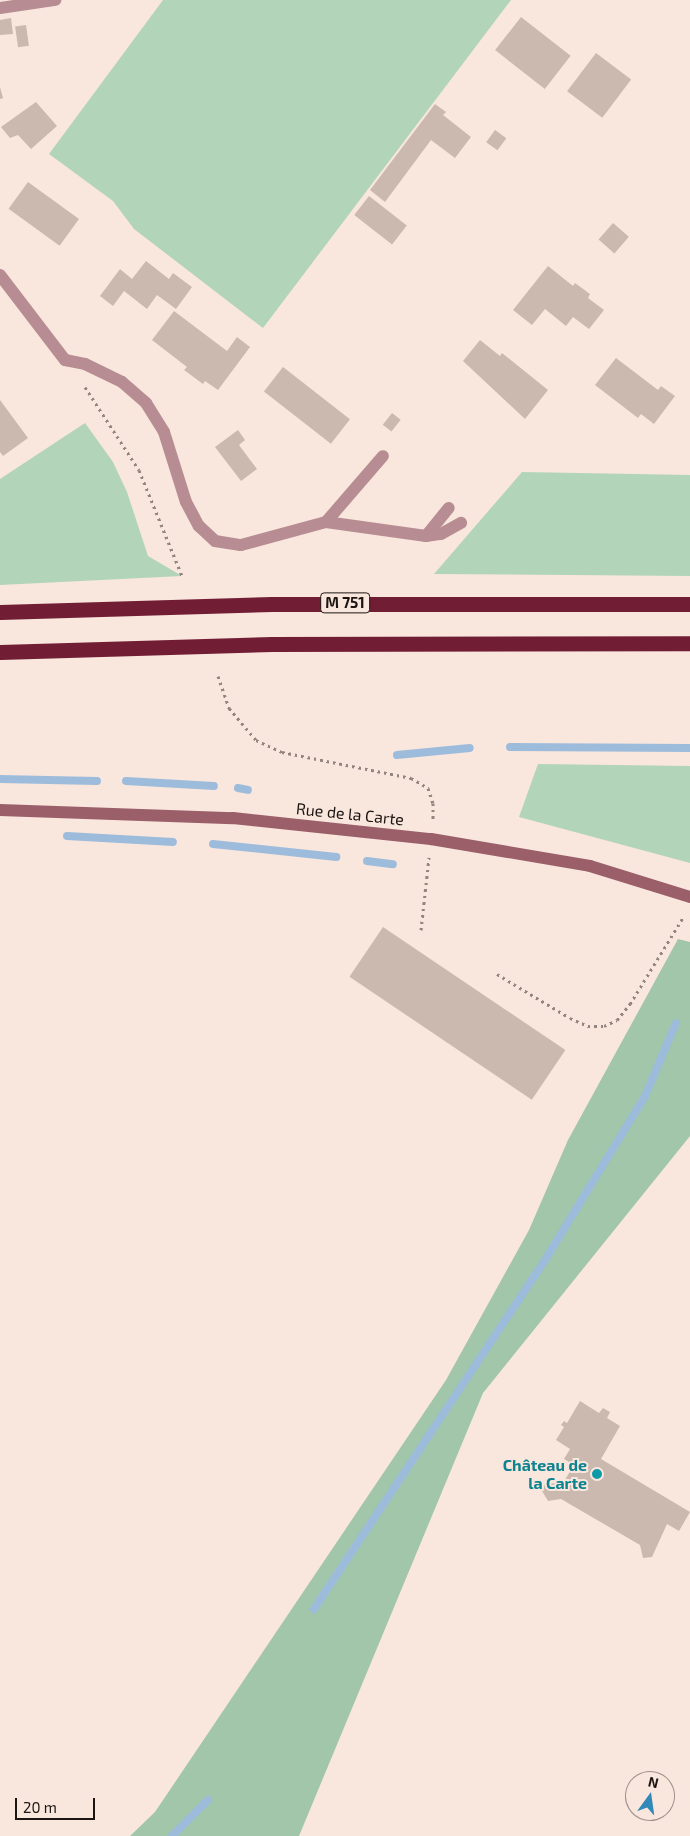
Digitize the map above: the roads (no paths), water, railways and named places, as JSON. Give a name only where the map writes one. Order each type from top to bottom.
[{"type":"highway","name":"M 751","points":[[0,612],[272,604],[690,604]]},
{"type":"highway","points":[[0,652],[272,644],[690,643]]},
{"type":"street","points":[[0,8],[55,0]]},
{"type":"street","points":[[0,275],[64,360],[85,364],[122,382],[146,403],[164,432],[186,502],[199,526],[215,541],[241,545],[326,522],[426,536],[441,534],[461,523]]},
{"type":"street","points":[[326,522],[383,456]]},
{"type":"street","points":[[426,536],[449,508]]},
{"type":"street","name":"Rue de la Carte","points":[[0,810],[233,818],[431,839],[590,866],[690,897]]},
{"type":"waterway","points":[[510,747],[690,748]]},
{"type":"waterway","points":[[397,755],[470,748]]},
{"type":"waterway","points":[[0,779],[97,781]]},
{"type":"waterway","points":[[126,781],[214,786]]},
{"type":"waterway","points":[[238,788],[248,790]]},
{"type":"waterway","points":[[67,836],[173,842]]},
{"type":"waterway","points":[[213,844],[336,857]]},
{"type":"waterway","points":[[367,861],[393,864]]},
{"type":"waterway","points":[[314,1609],[545,1260],[645,1096],[676,1023]]},
{"type":"waterway","points":[[172,1836],[208,1800]]},
{"type":"place","name":"Château de la Carte","points":[[597,1474]]}]
